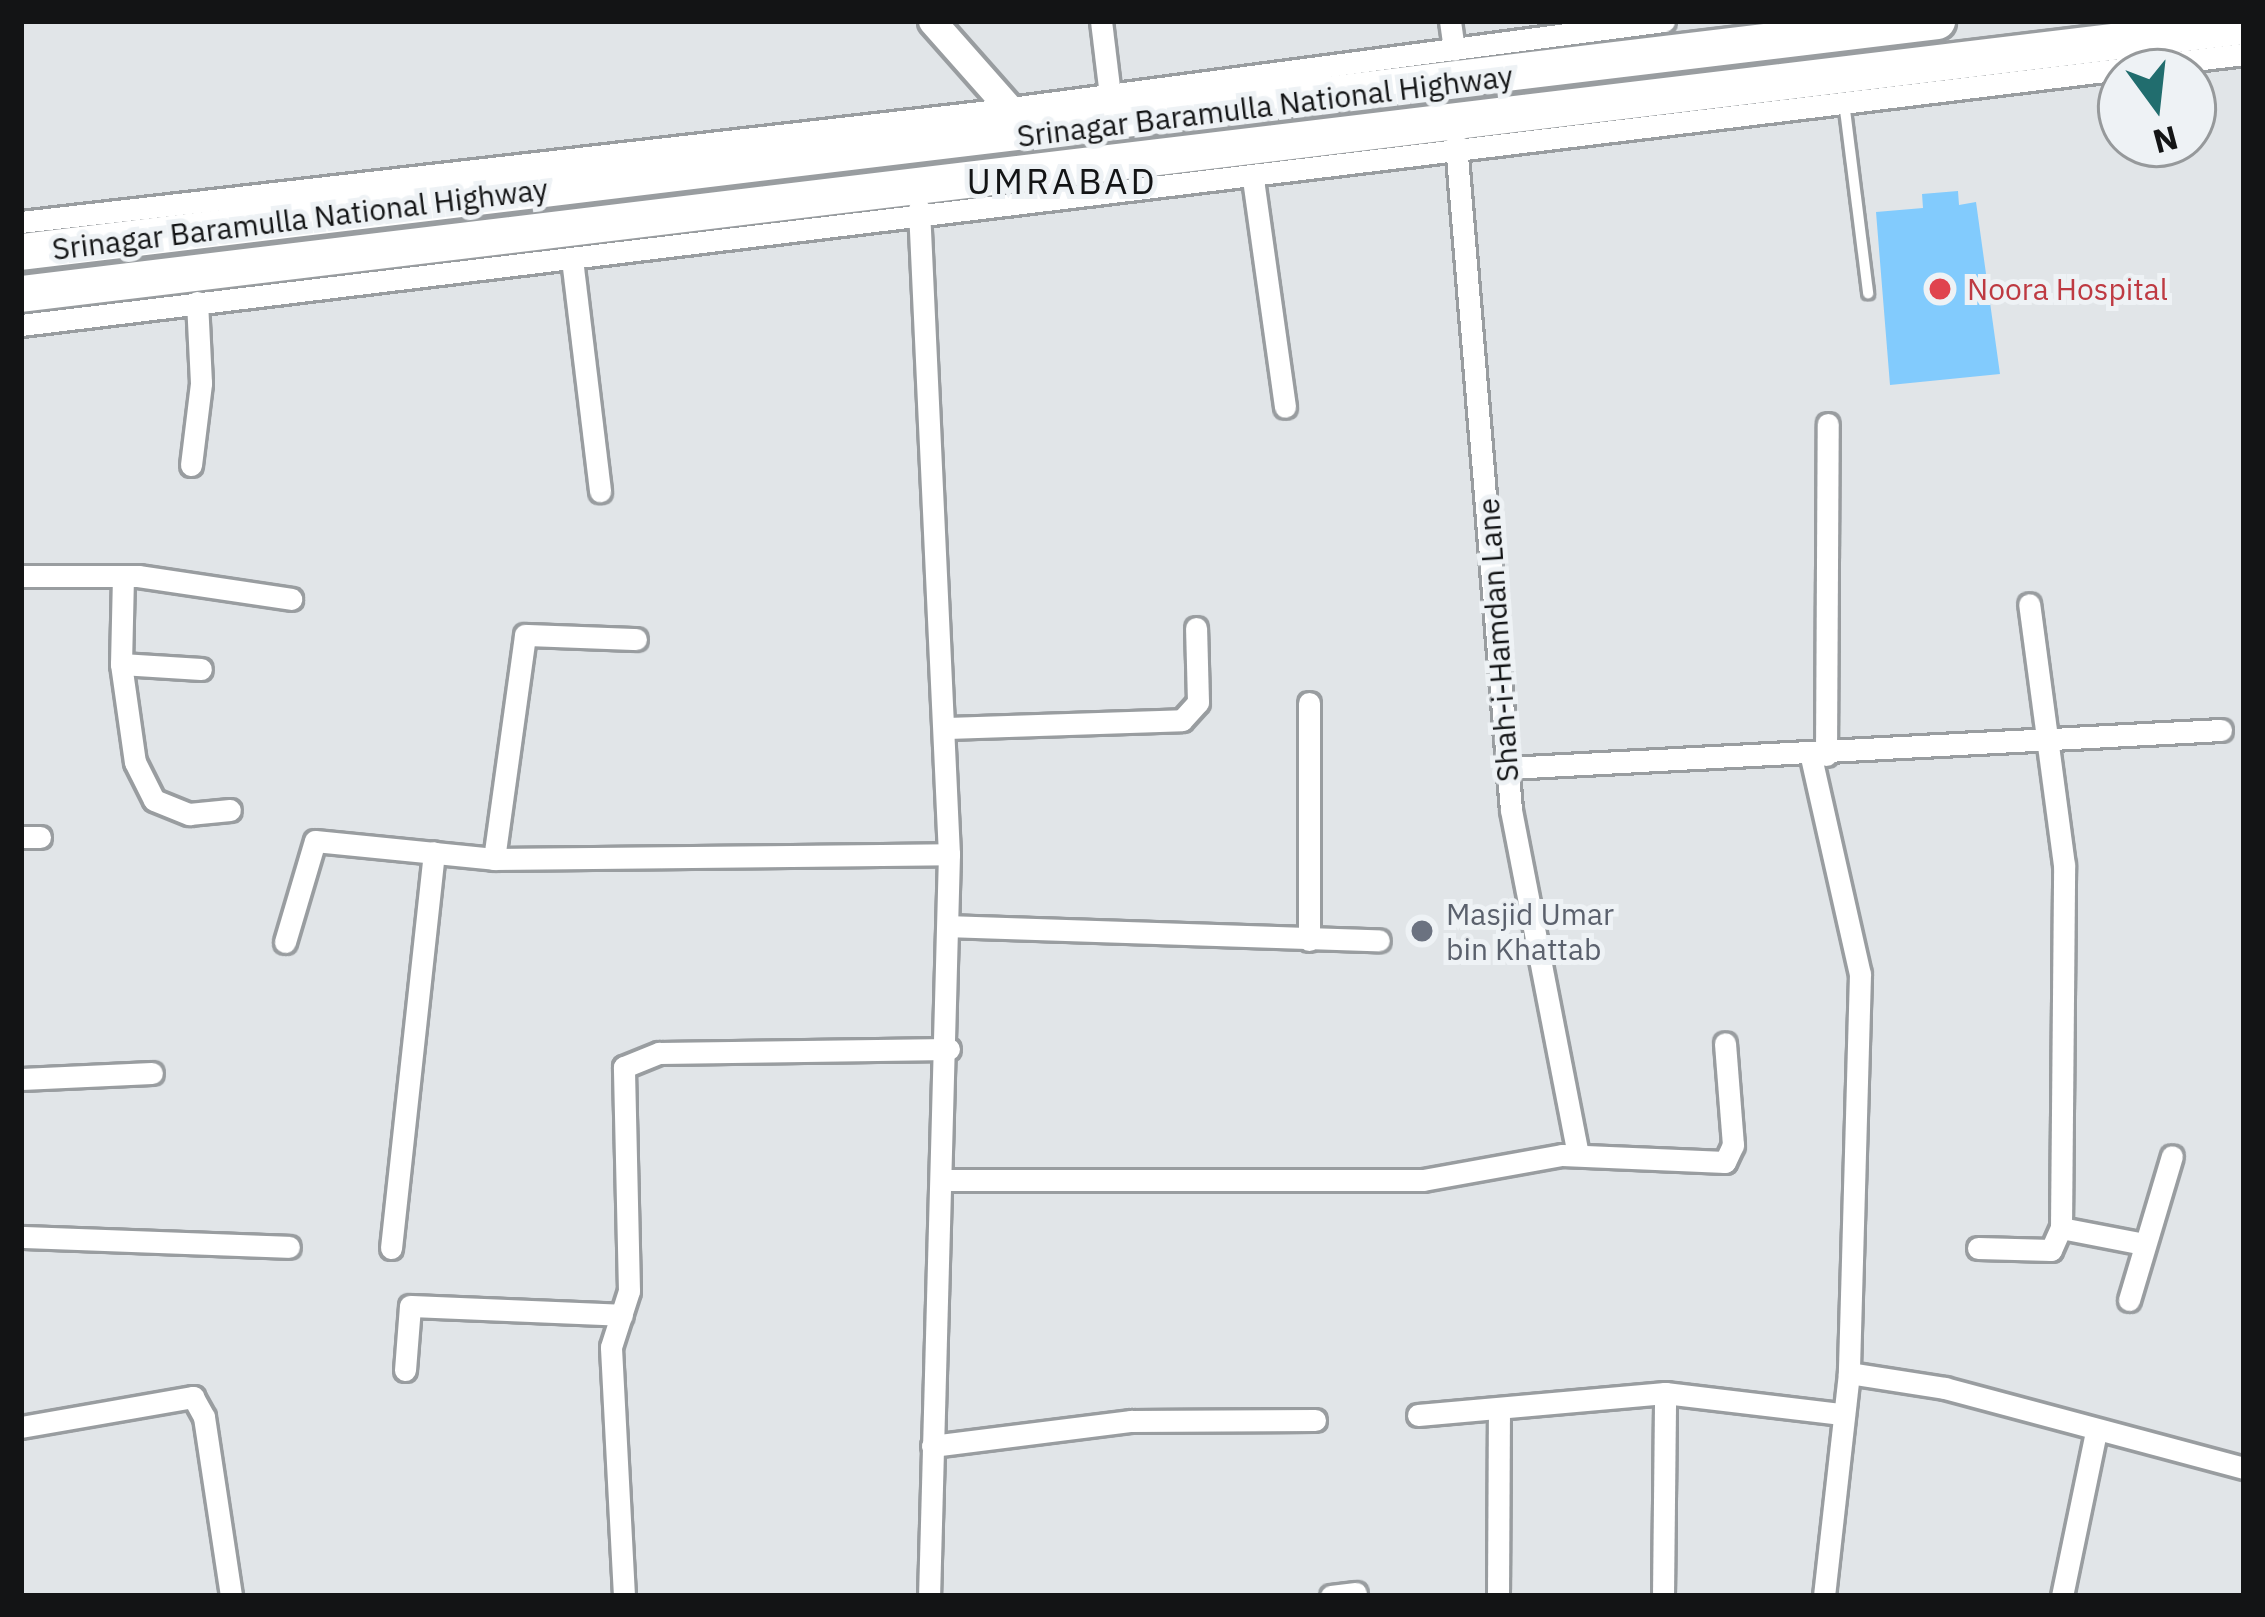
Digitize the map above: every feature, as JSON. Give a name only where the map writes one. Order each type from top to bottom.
[{"type":"highway","name":"Srinagar Baramulla National Highway","points":[[21,252],[1553,41],[1936,21]]},
{"type":"highway","points":[[21,294],[919,205],[1961,74],[2244,26]]},
{"type":"street","points":[[932,21],[1010,108]]},
{"type":"street","points":[[1101,21],[1110,95]]},
{"type":"street","points":[[1450,21],[1454,50]]},
{"type":"street","points":[[21,222],[600,170],[1010,108],[1553,41]]},
{"type":"street","points":[[21,325],[572,259],[919,205],[1253,178],[1455,136],[1844,102],[1961,74],[2244,54]]},
{"type":"street","name":"Shah-i-Hamdan Lane","points":[[1455,136],[1516,853],[1578,1155]]},
{"type":"street","points":[[1253,178],[1285,406]]},
{"type":"street","points":[[919,205],[950,854],[949,1049],[929,1596]]},
{"type":"street","points":[[572,259],[600,491]]},
{"type":"street","points":[[191,465],[201,383],[197,302]]},
{"type":"street","points":[[1824,1596],[1840,1414],[1849,1373],[1862,1117],[1860,974],[1818,756],[1828,424]]},
{"type":"street","points":[[21,575],[123,576],[291,599]]},
{"type":"street","points":[[123,576],[121,664],[135,762],[154,800],[189,814],[230,810]]},
{"type":"street","points":[[1978,1248],[2051,1250],[2061,1228],[2066,934],[2052,741],[2029,604]]},
{"type":"street","points":[[947,728],[1183,721],[1198,702],[1196,628]]},
{"type":"street","points":[[494,859],[525,635],[636,639]]},
{"type":"street","points":[[121,664],[201,669]]},
{"type":"street","points":[[1309,704],[1309,940]]},
{"type":"street","points":[[1508,768],[1818,756],[2221,730]]},
{"type":"street","points":[[285,942],[315,841],[494,859],[950,854]]},
{"type":"street","points":[[392,1248],[434,852]]},
{"type":"street","points":[[948,926],[1379,940]]},
{"type":"street","points":[[943,1180],[1444,1179],[1578,1155],[1730,1159],[1725,1043]]},
{"type":"street","points":[[624,1596],[611,1347],[628,1291],[622,1078],[632,1059],[949,1049]]},
{"type":"street","points":[[21,1079],[152,1072]]},
{"type":"street","points":[[2128,1300],[2172,1156]]},
{"type":"street","points":[[2061,1228],[2144,1244]]},
{"type":"street","points":[[21,1237],[289,1247]]},
{"type":"street","points":[[405,1370],[410,1306],[622,1315]]},
{"type":"street","points":[[1849,1373],[1945,1388],[2244,1468]]},
{"type":"street","points":[[1418,1415],[1499,1412],[1665,1393],[1840,1414]]},
{"type":"street","points":[[1663,1596],[1665,1393]]},
{"type":"street","points":[[21,1427],[194,1397],[204,1417],[231,1596]]},
{"type":"street","points":[[1498,1596],[1499,1412]]},
{"type":"street","points":[[932,1446],[1131,1421],[1315,1420]]},
{"type":"street","points":[[2062,1596],[2096,1432]]},
{"type":"street","points":[[1331,1596],[1356,1593]]},
{"type":"lane","points":[[1844,102],[1868,293]]},
{"type":"building","name":"Noora Hospital","points":[[1958,191],[1959,205],[1976,202],[2000,374],[1890,385],[1876,212],[1923,208],[1922,194]]},
{"type":"place","name":"Noora Hospital","points":[[1940,289]]},
{"type":"place","name":"Masjid Umar bin Khattab","points":[[1422,931]]},
{"type":"district","name":"UMRABAD","points":[[1062,181]]}]
